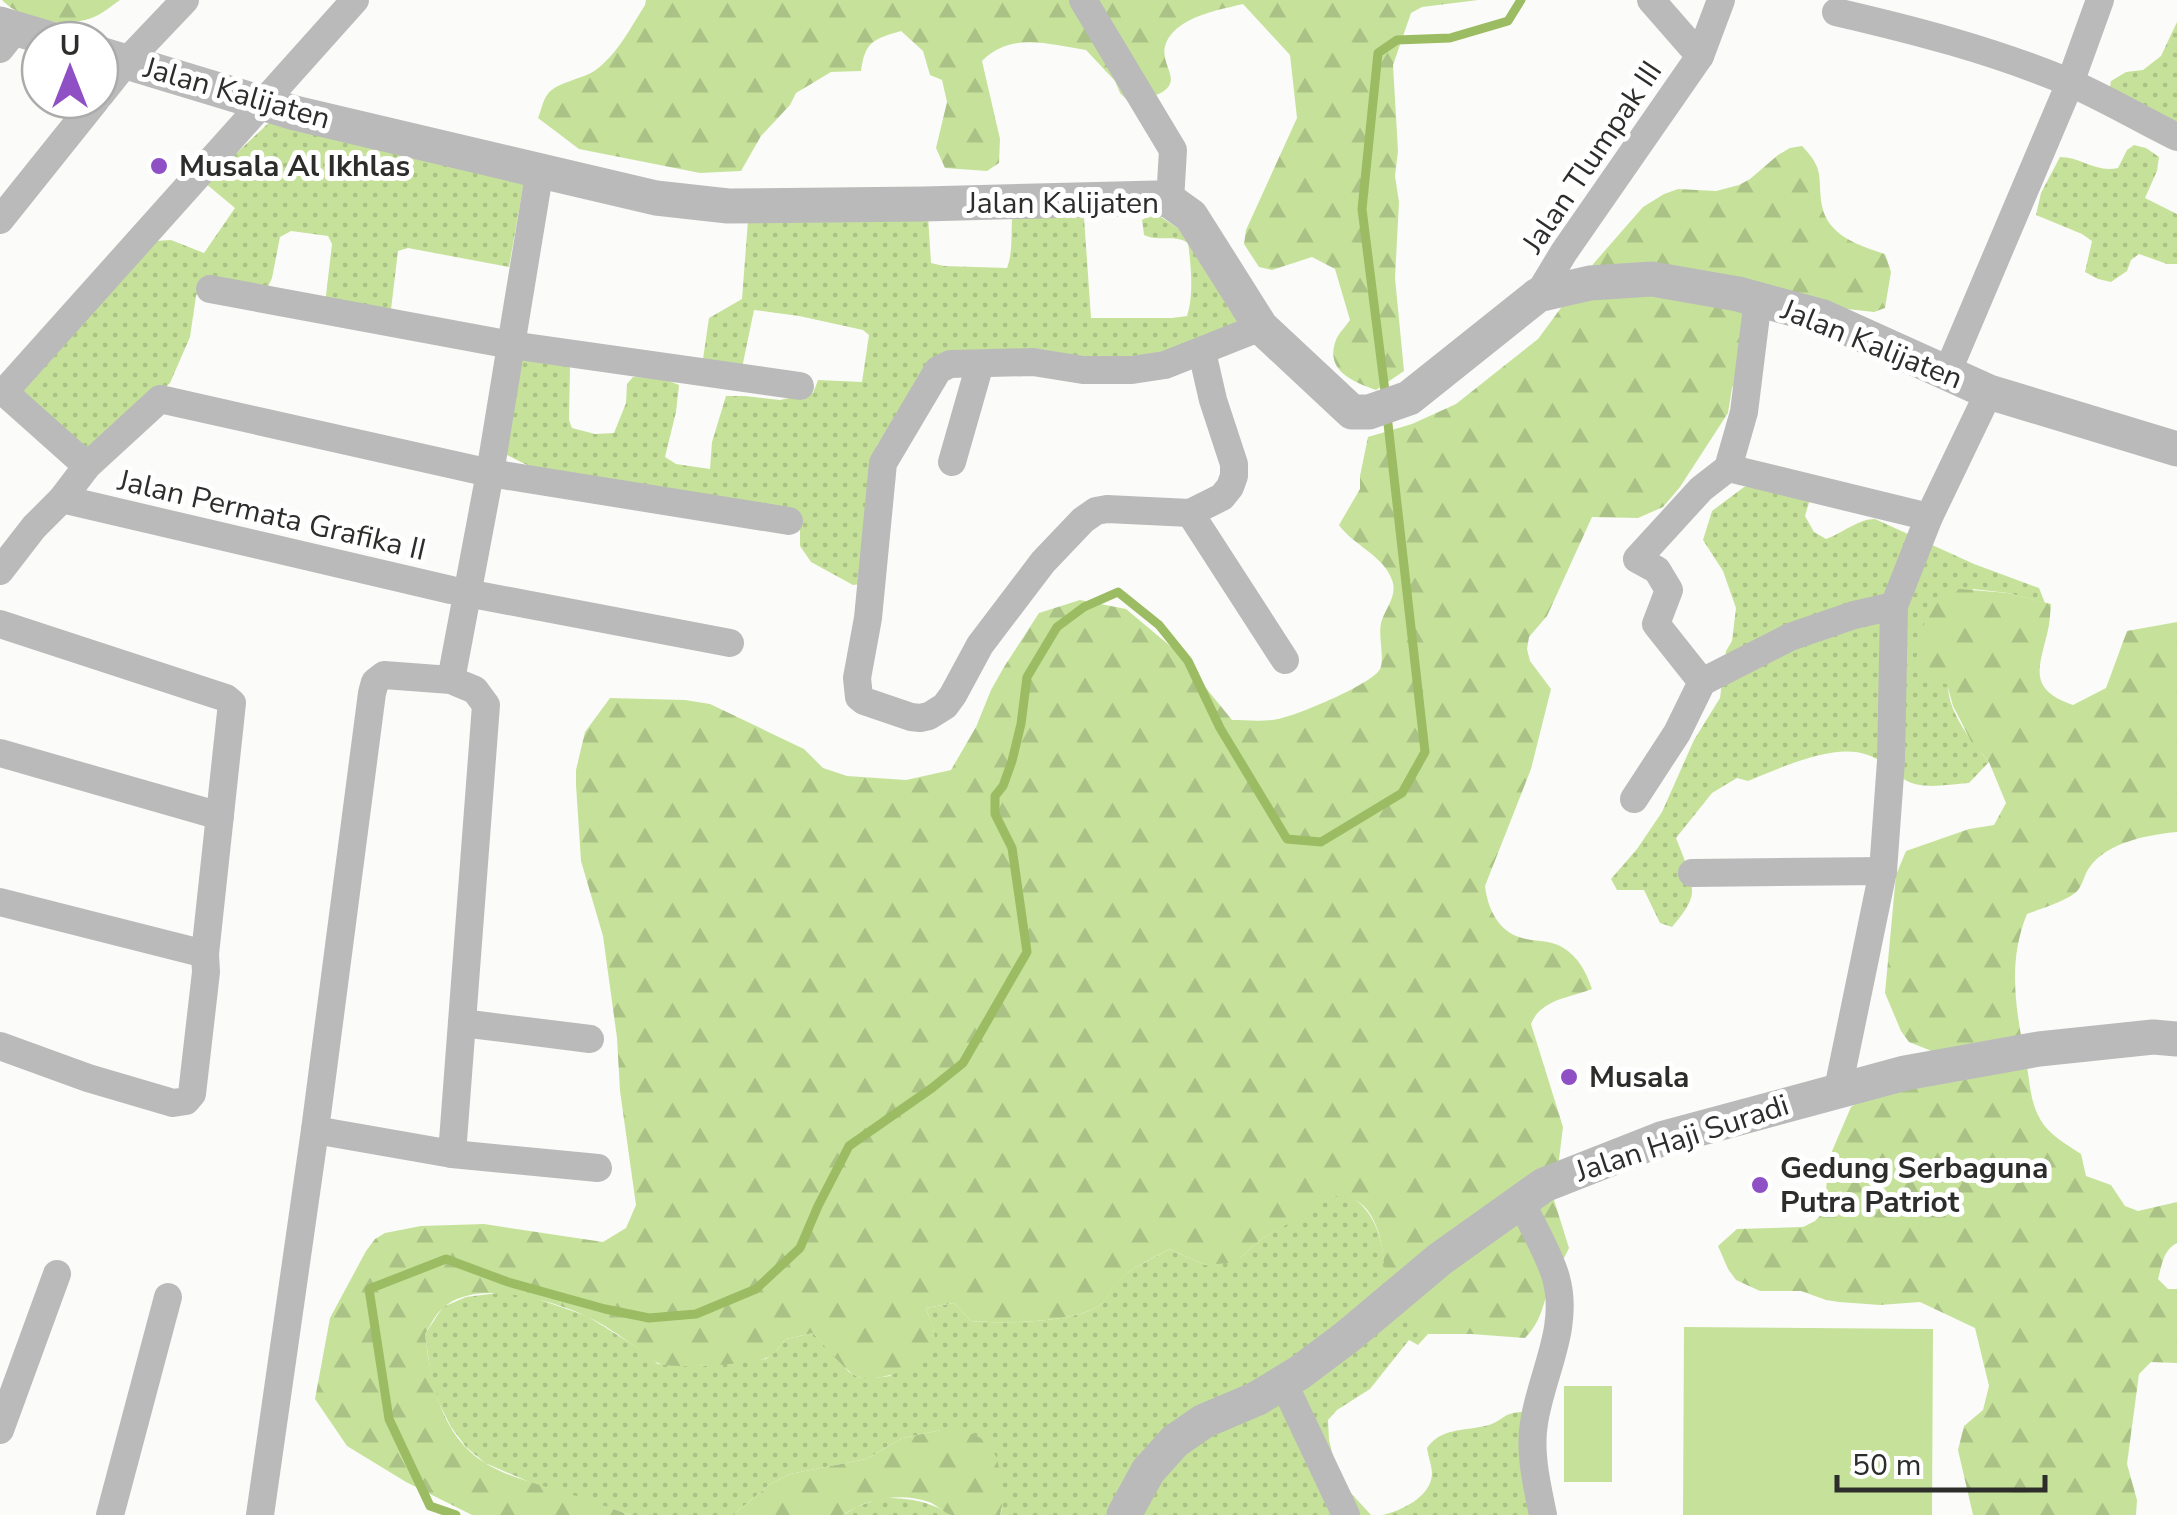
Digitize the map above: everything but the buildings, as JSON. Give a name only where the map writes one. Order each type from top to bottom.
[{"type":"street","points":[[120,52],[185,0]]},
{"type":"street","points":[[87,466],[2,394],[355,0]]},
{"type":"street","points":[[1082,0],[1173,150],[1170,201]]},
{"type":"street","name":"Jalan Tlumpak III","points":[[1651,0],[1700,56]]},
{"type":"street","name":"Jalan Tlumpak III","points":[[1538,294],[1700,56],[1721,0]]},
{"type":"street","points":[[1947,373],[2070,83],[2100,0]]},
{"type":"street","points":[[1836,12],[1919,31],[2004,57],[2070,83],[2177,137]]},
{"type":"street","name":"Jalan Kalijaten","points":[[120,60],[295,113],[656,198],[728,206],[1156,198],[1170,201],[1191,216],[1261,327],[1348,410],[1369,412],[1409,398],[1538,294],[1590,283],[1652,280],[1738,294],[1823,318],[1989,392],[2177,450]]},
{"type":"street","points":[[0,220],[80,120]]},
{"type":"street","points":[[451,680],[540,169]]},
{"type":"street","points":[[210,288],[511,345],[800,386]]},
{"type":"street","points":[[1702,682],[1656,624],[1670,590],[1657,570],[1637,559],[1701,489],[1728,468],[1744,412],[1758,299]]},
{"type":"street","points":[[1202,352],[1234,464],[1230,488],[1190,513],[1107,509],[1088,515],[1044,562],[980,645],[945,706],[929,716],[910,718],[864,702],[857,678],[868,618],[883,463],[938,370],[950,364],[1033,362],[1083,370],[1132,370],[1165,365],[1261,327]]},
{"type":"street","points":[[952,462],[980,364]]},
{"type":"street","points":[[1838,1089],[1883,872],[1891,761],[1894,606],[1929,517],[1989,392]]},
{"type":"street","points":[[0,571],[87,466],[160,399],[490,473],[788,521]]},
{"type":"street","points":[[1728,468],[1929,517]]},
{"type":"street","name":"Jalan Permata Grafika II","points":[[62,499],[468,594],[730,643]]},
{"type":"street","points":[[1190,513],[1285,660]]},
{"type":"street","points":[[1634,799],[1677,733],[1702,682],[1790,638],[1854,614],[1894,606]]},
{"type":"street","points":[[0,624],[232,703],[192,1094],[186,1101],[173,1103],[0,1046]]},
{"type":"street","points":[[260,1515],[372,693],[375,682],[384,675],[451,680],[475,690],[486,706],[452,1154]]},
{"type":"street","points":[[0,752],[220,816]]},
{"type":"street","points":[[1692,873],[1883,872]]},
{"type":"street","points":[[0,902],[204,954]]},
{"type":"street","points":[[462,1023],[590,1039]]},
{"type":"street","name":"Jalan Haji Suradi","points":[[1124,1515],[1148,1471],[1176,1442],[1204,1421],[1256,1400],[1283,1382],[1346,1337],[1440,1259],[1544,1186],[1661,1139],[1904,1072],[2039,1049],[2152,1037],[2177,1039]]},
{"type":"street","points":[[315,1130],[452,1154],[598,1168]]},
{"type":"street","points":[[1520,1200],[1556,1278],[1560,1304],[1556,1341],[1534,1423],[1532,1458],[1543,1515]]},
{"type":"street","points":[[0,1430],[57,1274]]},
{"type":"street","points":[[110,1515],[168,1296]]},
{"type":"street","points":[[1283,1382],[1346,1515]]},
{"type":"green space","points":[[2,0],[120,0],[85,20],[41,20]]},
{"type":"green space","points":[[646,0],[1478,0],[1422,7],[1411,13],[1393,65],[1399,202],[1395,278],[1404,371],[1376,390],[1343,374],[1333,351],[1350,320],[1335,269],[1312,257],[1272,270],[1259,267],[1244,244],[1246,230],[1297,118],[1290,55],[1243,4],[1204,14],[1177,29],[1165,47],[1170,75],[1166,90],[1130,103],[1086,50],[1031,42],[994,52],[982,61],[1000,139],[999,163],[987,171],[945,168],[936,148],[947,102],[942,80],[930,75],[923,51],[901,31],[868,47],[861,71],[831,72],[796,93],[761,136],[741,171],[700,173],[579,149],[538,118],[551,90],[605,63]]},
{"type":"green space","points":[[2177,22],[2177,133],[2108,98],[2111,81],[2126,72],[2143,70],[2161,56]]},
{"type":"green space","points":[[276,116],[525,176],[509,267],[408,248],[398,251],[390,318],[325,304],[332,244],[328,236],[291,231],[280,237],[272,278],[264,295],[201,284],[190,337],[170,383],[90,455],[21,390],[155,241],[171,240],[204,253],[235,208],[205,183]]},
{"type":"green space","points":[[2134,145],[2159,157],[2145,198],[2177,214],[2177,264],[2139,254],[2131,260],[2127,271],[2111,282],[2085,272],[2092,241],[2036,215],[2041,193],[2060,157],[2118,168]]},
{"type":"green space","points":[[1802,146],[1818,168],[1822,206],[1831,225],[1846,238],[1885,254],[1891,272],[1885,308],[1874,312],[1829,307],[1770,319],[1732,388],[1728,413],[1680,487],[1663,507],[1638,518],[1592,517],[1547,616],[1529,637],[1530,661],[1551,689],[1531,769],[1485,886],[1492,912],[1502,927],[1517,936],[1565,949],[1580,964],[1592,989],[1549,1004],[1531,1024],[1563,1127],[1554,1200],[1569,1248],[1536,1323],[1525,1338],[1428,1334],[1388,1295],[1381,1241],[1373,1218],[1358,1202],[1336,1196],[1228,1263],[1205,1265],[1169,1249],[1121,1278],[1103,1303],[1077,1315],[1040,1321],[984,1322],[971,1321],[954,1303],[926,1308],[935,1337],[930,1353],[900,1372],[877,1378],[854,1375],[813,1333],[786,1339],[764,1359],[678,1366],[655,1362],[622,1337],[573,1310],[535,1299],[473,1294],[442,1309],[425,1334],[440,1406],[457,1438],[485,1463],[511,1475],[631,1515],[472,1515],[406,1482],[347,1446],[315,1399],[330,1318],[375,1239],[385,1233],[421,1226],[484,1224],[603,1242],[626,1228],[636,1205],[603,936],[581,861],[576,785],[585,732],[610,698],[710,704],[804,749],[823,768],[847,776],[906,780],[951,770],[976,727],[991,690],[1039,613],[1080,600],[1126,609],[1175,650],[1232,720],[1278,719],[1334,698],[1380,669],[1381,623],[1393,591],[1392,580],[1382,564],[1339,525],[1360,489],[1368,437],[1412,424],[1456,404],[1538,339],[1594,263],[1643,207],[1678,189],[1716,191],[1739,185],[1778,155]]},
{"type":"green space","points":[[1013,210],[1084,217],[1091,318],[1187,316],[1191,289],[1188,243],[1144,235],[1142,220],[1155,213],[1182,231],[1240,326],[1147,357],[930,364],[877,445],[870,485],[868,583],[853,585],[811,562],[800,546],[800,527],[531,467],[507,455],[506,437],[521,357],[570,367],[569,420],[572,428],[595,434],[614,433],[626,403],[627,384],[633,377],[662,378],[679,385],[665,457],[676,464],[710,469],[712,442],[726,396],[780,400],[813,393],[818,380],[862,382],[869,335],[863,330],[799,316],[754,310],[742,368],[703,359],[709,318],[742,299],[748,220],[928,216],[931,263],[1007,268]]},
{"type":"green space","points":[[1744,487],[1770,487],[1810,499],[1805,516],[1814,532],[1826,539],[1875,519],[1974,564],[2039,588],[2045,603],[1973,589],[1948,679],[1957,718],[1989,762],[1969,783],[1914,784],[1873,757],[1854,752],[1808,758],[1748,781],[1737,778],[1712,793],[1676,838],[1692,892],[1688,906],[1672,927],[1660,923],[1644,890],[1617,890],[1611,879],[1662,812],[1694,740],[1720,698],[1736,608],[1723,571],[1703,540],[1712,511]]},
{"type":"green space","points":[[1960,589],[2008,593],[2051,604],[2040,675],[2048,692],[2073,705],[2106,688],[2127,631],[2177,622],[2177,832],[2141,838],[2106,852],[2089,868],[2074,894],[2027,914],[2015,971],[2031,1094],[2044,1125],[2081,1154],[2086,1176],[2111,1185],[2125,1206],[2138,1211],[2177,1202],[2177,1243],[2166,1254],[2158,1279],[2168,1289],[2177,1289],[2177,1363],[2151,1362],[2139,1374],[2127,1464],[2137,1500],[2136,1515],[1973,1515],[1958,1450],[1964,1426],[1983,1410],[1989,1386],[1975,1328],[1920,1302],[1880,1305],[1826,1300],[1801,1291],[1760,1291],[1736,1280],[1718,1246],[1737,1229],[1803,1227],[1815,1221],[1824,1211],[1829,1158],[1851,1107],[1934,1052],[1909,1042],[1885,993],[1896,875],[1906,851],[1969,829],[1994,825],[2006,803],[1989,762],[1971,741],[1953,706],[1947,684],[1922,681],[1916,660],[1922,629],[1934,601],[1946,592]]},
{"type":"green space","points":[[1349,1195],[1361,1204],[1376,1226],[1387,1294],[1428,1334],[1418,1345],[1409,1340],[1370,1389],[1328,1420],[1339,1480],[1371,1515],[1000,1515],[1002,1509],[941,1430],[903,1438],[866,1459],[790,1474],[769,1485],[733,1515],[631,1515],[534,1484],[485,1463],[451,1427],[432,1382],[425,1334],[443,1307],[466,1297],[505,1292],[587,1316],[658,1364],[700,1366],[766,1359],[786,1339],[813,1333],[849,1372],[860,1378],[890,1376],[934,1332],[926,1308],[954,1303],[971,1321],[984,1322],[1040,1321],[1077,1315],[1103,1303],[1121,1278],[1169,1249],[1205,1265],[1240,1258],[1260,1240],[1325,1201]]},
{"type":"green space","points":[[1684,1327],[1933,1329],[1932,1515],[1683,1515]]},
{"type":"green space","points":[[1564,1386],[1612,1386],[1612,1482],[1564,1482]]},
{"type":"green space","points":[[1531,1411],[1530,1515],[1382,1515],[1406,1506],[1426,1490],[1432,1474],[1427,1448],[1439,1437]]},
{"type":"green space","points":[[941,1430],[973,1434],[988,1444],[997,1461],[1001,1484],[1000,1515],[951,1515],[929,1502],[896,1497],[862,1504],[843,1515],[733,1515],[769,1485],[790,1474],[866,1459],[903,1438]]},
{"type":"green space","points":[[881,1498],[917,1501],[951,1515],[843,1515]]},
{"type":"waterway","points":[[1386,399],[1362,209],[1378,53],[1397,40],[1450,38],[1508,21],[1521,0]]},
{"type":"waterway","points":[[456,1515],[430,1506],[389,1419],[369,1289],[446,1259],[508,1282],[605,1309],[649,1318],[696,1314],[756,1289],[800,1248],[849,1146],[963,1063],[1027,952],[1012,848],[995,814],[995,796],[1012,761],[1027,677],[1057,627],[1084,607],[1118,592],[1159,625],[1188,661],[1220,728],[1287,839],[1321,842],[1402,793],[1425,752],[1387,415]]},
{"type":"place","name":"Musala Al Ikhlas","points":[[159,166]]},
{"type":"place","name":"Musala","points":[[1569,1077]]},
{"type":"place","name":"Gedung Serbaguna Putra Patriot","points":[[1760,1185]]}]
